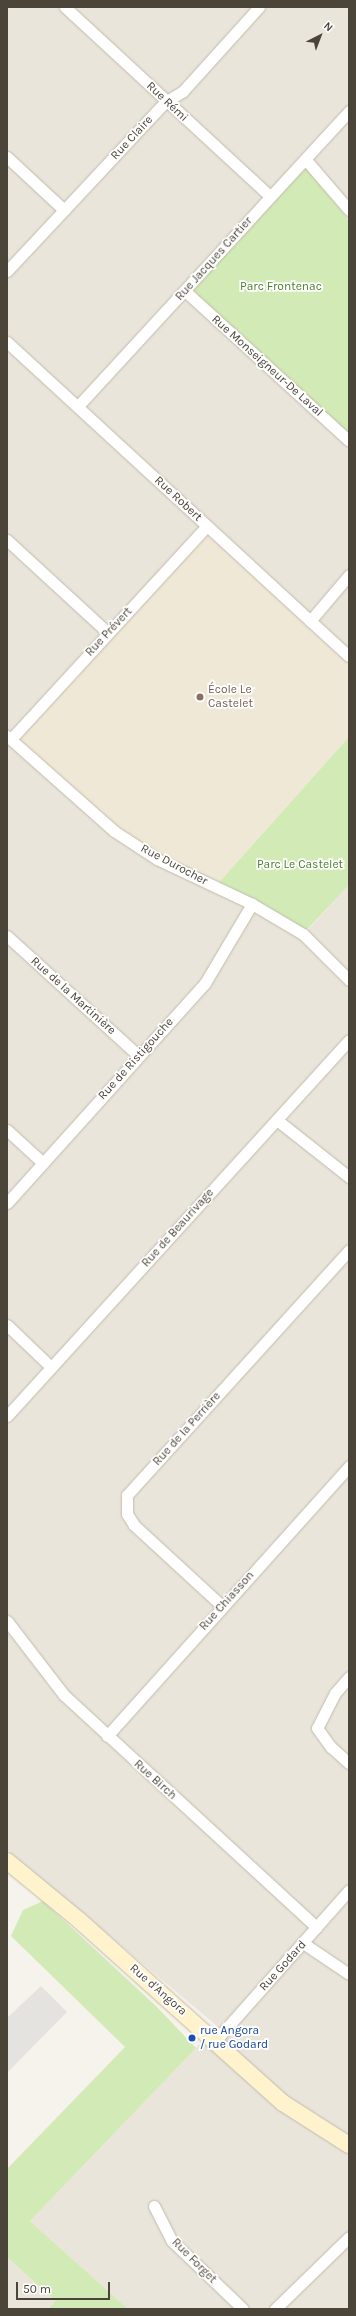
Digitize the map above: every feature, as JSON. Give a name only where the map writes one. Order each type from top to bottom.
[{"type":"street","name":"Rue Rémi","points":[[65,7],[166,102],[270,196]]},
{"type":"street","name":"Rue Claire","points":[[7,271],[166,102],[183,91],[259,7]]},
{"type":"street","name":"Rue Jacques Cartier","points":[[78,406],[185,291],[270,196],[306,160],[349,111]]},
{"type":"street","points":[[7,157],[64,210]]},
{"type":"street","points":[[306,160],[349,210]]},
{"type":"street","name":"Rue Monseigneur-De Laval","points":[[185,291],[349,441]]},
{"type":"street","name":"Rue Robert","points":[[7,342],[349,656]]},
{"type":"street","name":"Rue Prévert","points":[[9,737],[207,526]]},
{"type":"street","points":[[7,540],[108,633]]},
{"type":"street","points":[[310,621],[349,575]]},
{"type":"street","name":"Rue Durocher","points":[[9,737],[114,831],[157,859],[252,904],[303,934],[349,980]]},
{"type":"street","name":"Rue de Ristigouche","points":[[7,1202],[44,1163],[138,1056],[205,983],[252,904]]},
{"type":"street","name":"Rue de la Martinière","points":[[7,936],[138,1056]]},
{"type":"street","name":"Rue de Beaurivage","points":[[7,1416],[349,1040]]},
{"type":"street","points":[[277,1120],[349,1176]]},
{"type":"street","points":[[7,1130],[44,1163]]},
{"type":"street","name":"Rue de la Perrière","points":[[222,1606],[134,1525],[127,1514],[127,1495],[349,1250]]},
{"type":"street","points":[[7,1325],[51,1367]]},
{"type":"street","name":"Rue Chiasson","points":[[107,1736],[349,1466]]},
{"type":"street","name":"Rue Birch","points":[[7,1621],[64,1695],[316,1927]]},
{"type":"street","points":[[349,1677],[335,1693],[317,1728],[331,1747],[349,1763]]},
{"type":"street","name":"Rue d'Angora","points":[[7,1861],[216,2040],[283,2103],[349,2145]]},
{"type":"street","name":"Rue Godard","points":[[216,2040],[349,1890]]},
{"type":"street","points":[[303,1943],[349,1974]]},
{"type":"street","name":"Rue Forget","points":[[154,2206],[172,2241],[243,2309]]},
{"type":"street","points":[[275,2309],[349,2237]]},
{"type":"shaded area","points":[[7,7],[349,7],[349,222],[306,160],[349,441],[349,657],[11,739],[304,934],[349,885],[349,2309],[128,2309],[30,2221],[217,2026],[7,1850]]},
{"type":"shaded area","name":"École Le Castelet","points":[[207,526],[349,657],[349,737],[215,887],[114,831],[11,739]]},
{"type":"shaded area","points":[[41,1986],[67,2012],[7,2073],[7,2018]]},
{"type":"shaded area","points":[[7,2257],[55,2301],[49,2309],[7,2309]]},
{"type":"green space","name":"Parc Frontenac","points":[[306,160],[349,222],[349,441],[185,291]]},
{"type":"green space","name":"Parc Le Castelet","points":[[349,737],[349,885],[303,934],[215,887]]},
{"type":"green space","points":[[43,1901],[158,2008],[196,2048],[30,2221],[128,2309],[49,2309],[55,2301],[7,2257],[7,2169],[125,2047],[11,1936],[23,1910]]},
{"type":"place","name":"École Le Castelet","points":[[200,697]]},
{"type":"place","name":"rue Angora / rue Godard","points":[[192,2038]]}]
